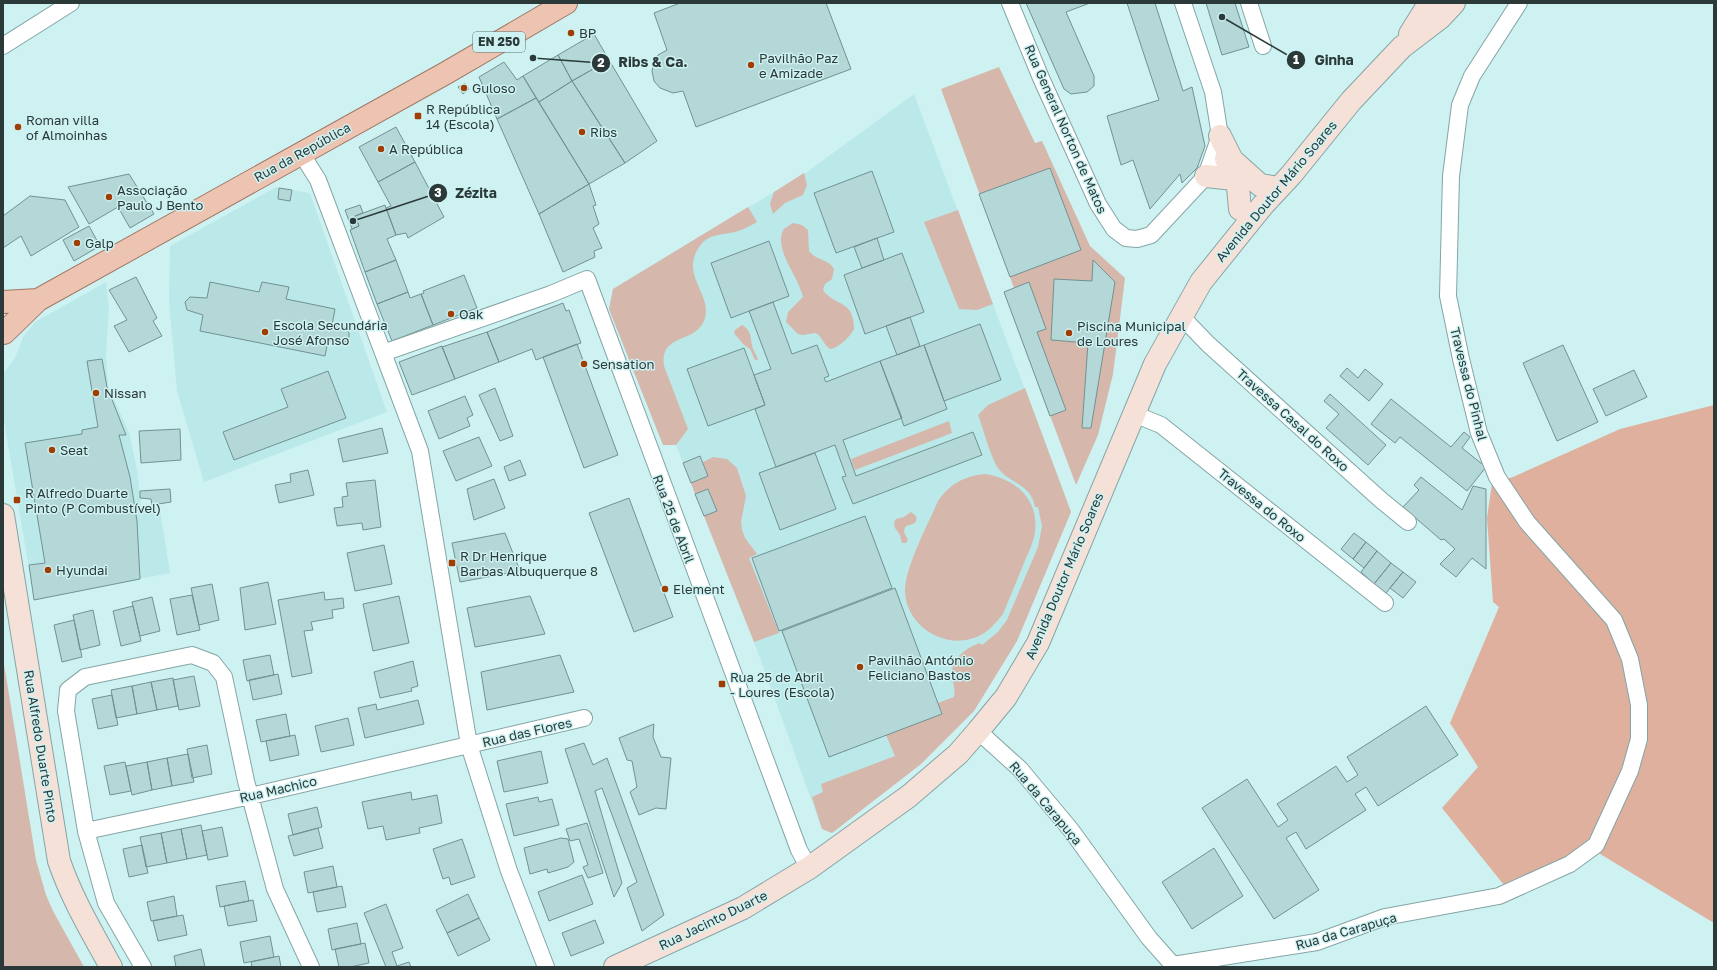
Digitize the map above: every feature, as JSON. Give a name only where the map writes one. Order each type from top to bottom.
[{"type":"main road","name":"Rua da República","points":[[3,336],[38,300],[446,73],[566,3]]},
{"type":"main road","name":"Rua da República","points":[[3,302],[38,300]]},
{"type":"street","points":[[3,46],[71,3]]},
{"type":"street","name":"Rua General Norton de Matos","points":[[1010,3],[1041,78],[1098,204],[1114,229],[1126,238],[1137,239],[1150,236],[1206,176]]},
{"type":"street","points":[[1183,3],[1213,92],[1220,136],[1238,187],[1240,208]]},
{"type":"street","points":[[1249,3],[1262,46]]},
{"type":"street","name":"Avenida Doutor Mário Soares","points":[[809,868],[909,796],[958,754],[1006,697],[1038,643],[1155,364],[1201,282],[1269,187],[1402,47],[1440,18],[1454,3]]},
{"type":"street","name":"Travessa do Pinhal","points":[[1519,3],[1472,76],[1460,104],[1451,176],[1448,296],[1461,359],[1480,433],[1497,477],[1527,522],[1614,620],[1630,658],[1639,705],[1639,739],[1630,771],[1596,845]]},
{"type":"street","points":[[1421,32],[1425,21],[1426,5]]},
{"type":"street","name":"Avenida Doutor Mário Soares","points":[[1402,47],[1426,5]]},
{"type":"street","points":[[1220,136],[1206,176],[1234,179]]},
{"type":"street","points":[[1220,136],[1232,160],[1269,187]]},
{"type":"street","points":[[301,153],[318,180],[420,451],[469,745],[509,871],[546,967]]},
{"type":"street","name":"Avenida Doutor Mário Soares","points":[[1201,282],[1217,239],[1240,208],[1269,187]]},
{"type":"street","name":"Rua 25 de Abril","points":[[383,353],[551,294],[586,279],[799,850],[809,868]]},
{"type":"street","name":"Travessa Casal do Roxo","points":[[1181,316],[1208,344],[1381,500],[1408,522]]},
{"type":"street","name":"Travessa do Roxo","points":[[1134,414],[1162,425],[1385,603]]},
{"type":"street","name":"Rua Alfredo Duarte Pinto","points":[[3,515],[59,861],[74,898],[111,967]]},
{"type":"street","points":[[143,967],[106,903],[86,831],[66,711],[68,690],[85,676],[192,655],[213,663],[224,677],[246,780],[275,889],[311,967]]},
{"type":"street","name":"Rua das Flores","points":[[469,745],[584,718]]},
{"type":"street","name":"Rua da Carapuça","points":[[978,731],[1020,769],[1071,830],[1150,938],[1173,966],[1317,942],[1385,918],[1500,896],[1570,864],[1596,845]]},
{"type":"street","name":"Rua Machico","points":[[86,831],[251,796],[446,749],[469,745]]},
{"type":"street","name":"Rua Jacinto Duarte","points":[[615,967],[743,908],[809,868]]},
{"type":"shaded area","name":"Piscina Municipal de Loures","points":[[999,67],[1035,143],[1042,141],[1090,246],[1125,278],[1113,374],[1098,435],[1076,485],[1004,292],[1014,288],[941,89]]},
{"type":"shaded area","points":[[914,94],[1071,512],[1017,641],[974,711],[921,764],[832,833],[822,829],[754,642],[676,445],[663,445],[609,309],[613,289],[807,172]]},
{"type":"shaded area","points":[[804,173],[807,185],[803,195],[785,203],[773,214],[770,204],[774,192]]},
{"type":"shaded area","name":"Escola Secundária José Afonso","points":[[276,187],[310,193],[387,412],[204,482],[177,391],[169,302],[170,246]]},
{"type":"shaded area","points":[[748,207],[757,222],[732,233],[708,238],[700,246],[694,256],[694,275],[704,300],[706,309],[705,318],[701,326],[695,332],[673,343],[667,348],[664,355],[664,366],[688,429],[676,445],[663,445],[609,309],[613,289]]},
{"type":"shaded area","points":[[958,210],[993,304],[977,310],[959,309],[924,222]]},
{"type":"shaded area","points":[[793,223],[802,225],[808,230],[809,251],[815,256],[829,263],[834,269],[832,279],[825,284],[823,290],[847,308],[853,319],[854,329],[850,335],[841,344],[831,349],[816,333],[802,335],[798,334],[786,322],[788,312],[803,297],[801,289],[781,245],[781,237],[784,229]]},
{"type":"shaded area","points":[[106,282],[109,308],[106,354],[108,387],[129,432],[137,470],[142,513],[160,510],[170,573],[37,598],[28,563],[3,415],[3,374],[15,358],[23,337],[35,322]]},
{"type":"shaded area","points":[[742,325],[750,333],[758,360],[755,360],[750,349],[743,344],[734,333],[735,330]]},
{"type":"shaded area","points":[[1025,388],[1071,512],[1017,641],[974,711],[921,764],[832,833],[822,829],[812,797],[823,792],[821,784],[895,756],[886,735],[942,714],[938,703],[954,697],[955,691],[952,674],[954,663],[957,658],[970,648],[980,643],[982,645],[998,632],[1007,620],[1038,547],[1042,526],[1038,507],[1035,507],[1033,499],[1029,493],[1019,484],[1002,473],[995,463],[978,415],[988,405]]},
{"type":"shaded area","points":[[1714,405],[1714,923],[1587,846],[1563,859],[1504,885],[1442,808],[1478,767],[1450,723],[1499,607],[1493,602],[1487,518],[1492,483],[1513,477],[1620,429]]},
{"type":"shaded area","points":[[949,421],[952,433],[855,470],[851,459]]},
{"type":"shaded area","points":[[713,457],[727,459],[737,468],[746,496],[741,522],[742,530],[745,538],[757,554],[749,558],[779,633],[754,642],[704,516],[716,511],[708,489],[695,494],[691,483],[708,476],[703,462]]},
{"type":"shaded area","points":[[985,474],[1006,480],[1015,485],[1022,492],[1029,500],[1033,509],[1035,531],[1031,547],[1003,614],[995,624],[983,634],[967,640],[954,641],[931,633],[921,626],[907,605],[905,592],[906,582],[913,558],[938,501],[947,490],[958,482],[970,477]]},
{"type":"shaded area","points":[[911,512],[916,516],[916,521],[914,524],[905,527],[904,532],[908,540],[906,543],[902,543],[900,535],[895,528],[894,522],[896,519],[904,517]]},
{"type":"shaded area","points":[[3,658],[36,860],[46,895],[53,911],[84,967],[3,967]]},
{"type":"building","name":"Pavilhão Paz e Amizade","points":[[680,3],[826,3],[851,69],[696,127],[683,91],[673,93],[660,88],[654,81],[652,71],[654,62],[658,55],[667,50],[654,13]]},
{"type":"building","points":[[1026,3],[1090,3],[1066,12],[1094,76],[1094,86],[1087,92],[1071,94],[1064,89]]},
{"type":"building","points":[[1127,3],[1155,3],[1183,91],[1192,87],[1205,146],[1197,168],[1182,183],[1180,174],[1150,209],[1133,160],[1121,165],[1107,116],[1159,100]]},
{"type":"building","points":[[1206,3],[1235,3],[1249,47],[1222,55]]},
{"type":"building","points":[[594,34],[609,60],[572,81],[558,55]]},
{"type":"building","points":[[558,55],[572,81],[539,102],[523,76]]},
{"type":"building","points":[[609,60],[657,141],[625,163],[572,81]]},
{"type":"building","points":[[504,62],[517,80],[523,76],[536,98],[497,119],[479,77]]},
{"type":"building","name":"Ribs","points":[[572,81],[625,163],[589,184],[539,102]]},
{"type":"building","name":"Guloso","points":[[465,83],[469,89],[463,94],[458,87]]},
{"type":"building","points":[[536,98],[589,184],[539,214],[497,119]]},
{"type":"building","points":[[396,127],[415,162],[378,182],[359,147]]},
{"type":"building","points":[[415,162],[444,217],[408,238],[406,233],[396,235],[386,208],[391,206],[378,182]]},
{"type":"building","points":[[1050,168],[1081,250],[1010,277],[979,194]]},
{"type":"building","points":[[872,171],[894,232],[836,253],[814,193]]},
{"type":"building","name":"Associação Paulo J Bento","points":[[129,174],[154,214],[130,228],[118,207],[89,224],[68,187]]},
{"type":"building","points":[[589,184],[596,205],[593,206],[599,224],[593,228],[602,248],[594,251],[595,257],[563,272],[539,214]]},
{"type":"building","points":[[279,188],[292,190],[290,201],[278,199]]},
{"type":"building","points":[[30,196],[65,200],[79,227],[31,256],[21,236],[3,248],[3,216]]},
{"type":"building","points":[[360,205],[363,213],[355,216],[359,226],[352,229],[345,210]]},
{"type":"building","points":[[385,205],[396,235],[387,239],[396,260],[365,272],[350,230],[359,226],[355,216]]},
{"type":"building","points":[[89,226],[100,246],[74,261],[63,240]]},
{"type":"building","points":[[877,238],[884,260],[862,268],[854,247]]},
{"type":"building","points":[[769,241],[789,296],[731,318],[711,263]]},
{"type":"building","points":[[902,253],[924,312],[865,334],[844,275]]},
{"type":"building","points":[[396,260],[408,292],[377,304],[365,272]]},
{"type":"building","points":[[1093,260],[1115,282],[1091,428],[1082,428],[1088,343],[1051,340],[1054,279],[1092,281]]},
{"type":"building","points":[[464,275],[477,308],[433,325],[421,294],[424,293],[423,291]]},
{"type":"building","points":[[136,277],[157,318],[153,321],[162,336],[129,352],[114,326],[127,320],[109,290]]},
{"type":"building","points":[[210,282],[259,292],[262,282],[289,287],[286,299],[335,309],[332,325],[344,327],[349,333],[349,337],[345,342],[328,341],[325,356],[200,331],[203,315],[187,310],[185,302],[190,297],[207,298]]},
{"type":"building","points":[[1029,282],[1046,329],[1037,332],[1066,410],[1050,416],[1004,292]]},
{"type":"building","points":[[408,292],[410,298],[421,294],[433,325],[392,341],[377,304]]},
{"type":"building","points":[[773,302],[792,354],[817,345],[829,376],[824,378],[826,382],[880,361],[902,418],[843,440],[856,476],[973,432],[982,455],[853,504],[842,477],[846,476],[835,445],[776,467],[755,409],[765,405],[754,375],[771,369],[749,311]]},
{"type":"building","points":[[563,303],[566,311],[569,310],[581,343],[536,360],[532,349],[499,362],[487,332]]},
{"type":"building","points":[[910,317],[920,346],[897,355],[886,326]]},
{"type":"building","points":[[980,324],[1001,380],[944,401],[924,345]]},
{"type":"building","points":[[487,332],[499,362],[455,379],[442,347]]},
{"type":"building","points":[[577,344],[618,455],[584,468],[543,357]]},
{"type":"building","points":[[924,345],[947,409],[904,426],[880,361]]},
{"type":"building","points":[[1563,345],[1598,422],[1557,441],[1523,363]]},
{"type":"building","points":[[442,346],[455,379],[412,395],[399,362]]},
{"type":"building","points":[[744,348],[765,405],[708,426],[687,369]]},
{"type":"building","points":[[102,359],[107,387],[126,435],[119,435],[130,477],[137,521],[140,579],[34,600],[29,565],[45,563],[25,443],[82,434],[82,430],[98,427],[87,361]]},
{"type":"building","points":[[1347,368],[1358,378],[1365,369],[1383,384],[1369,401],[1340,376]]},
{"type":"building","points":[[1634,370],[1647,397],[1606,416],[1593,389]]},
{"type":"building","points":[[328,371],[346,418],[234,460],[223,432],[288,407],[281,389]]},
{"type":"building","points":[[495,388],[513,436],[500,441],[479,395]]},
{"type":"building","points":[[1330,394],[1386,445],[1368,465],[1326,428],[1339,414],[1324,401]]},
{"type":"building","points":[[465,396],[473,415],[467,418],[470,426],[439,439],[428,411]]},
{"type":"building","points":[[1391,399],[1451,447],[1464,432],[1470,437],[1462,448],[1486,467],[1467,491],[1400,437],[1395,443],[1371,424]]},
{"type":"building","points":[[382,428],[388,453],[343,462],[338,439]]},
{"type":"building","points":[[180,429],[181,460],[141,463],[139,431]]},
{"type":"building","points":[[479,437],[492,466],[456,481],[443,451]]},
{"type":"building","points":[[815,453],[836,509],[780,530],[759,473]]},
{"type":"building","points":[[700,456],[708,476],[691,483],[683,463]]},
{"type":"building","points":[[520,460],[526,475],[509,481],[504,467]]},
{"type":"building","points":[[308,470],[314,495],[279,503],[275,485],[291,482],[290,474]]},
{"type":"building","points":[[1421,477],[1462,510],[1473,486],[1486,489],[1486,569],[1472,558],[1456,577],[1440,564],[1455,549],[1444,539],[1441,540],[1403,507],[1419,490],[1414,485]]},
{"type":"building","points":[[494,479],[505,508],[474,520],[467,489]]},
{"type":"building","points":[[375,480],[381,527],[363,530],[362,523],[337,526],[334,508],[343,507],[342,497],[348,496],[346,483]]},
{"type":"building","points":[[170,489],[171,502],[152,505],[151,499],[140,498],[140,491]]},
{"type":"building","points":[[708,489],[717,511],[704,516],[695,494]]},
{"type":"building","points":[[629,498],[673,617],[634,632],[589,513]]},
{"type":"building","points":[[865,516],[892,588],[779,631],[752,558]]},
{"type":"building","points":[[505,533],[520,571],[460,582],[452,543]]},
{"type":"building","points":[[1354,533],[1366,542],[1353,559],[1341,549]]},
{"type":"building","points":[[1366,542],[1377,551],[1364,568],[1353,559]]},
{"type":"building","points":[[384,545],[392,584],[355,591],[347,553]]},
{"type":"building","points":[[1377,551],[1391,563],[1374,584],[1361,572]]},
{"type":"building","points":[[1391,563],[1403,572],[1386,593],[1374,584]]},
{"type":"building","points":[[1403,572],[1416,582],[1403,598],[1390,588]]},
{"type":"building","points":[[268,582],[276,624],[245,630],[240,588]]},
{"type":"building","points":[[212,584],[219,620],[199,625],[191,588]]},
{"type":"building","name":"Pavilhão António Feliciano Bastos","points":[[895,588],[942,714],[829,757],[782,631]]},
{"type":"building","points":[[324,592],[325,600],[343,598],[344,608],[332,610],[333,618],[311,622],[313,630],[304,631],[312,673],[292,677],[278,600]]},
{"type":"building","points":[[192,595],[200,630],[177,635],[170,599]]},
{"type":"building","points":[[399,596],[409,643],[373,651],[363,604]]},
{"type":"building","points":[[530,596],[545,634],[475,647],[467,608]]},
{"type":"building","points":[[152,597],[160,631],[140,636],[132,602]]},
{"type":"building","points":[[133,606],[141,641],[121,646],[113,611]]},
{"type":"building","points":[[93,610],[100,645],[80,650],[73,615]]},
{"type":"building","points":[[74,620],[82,657],[62,662],[54,625]]},
{"type":"building","points":[[270,655],[274,675],[247,681],[243,660]]},
{"type":"building","points":[[560,655],[574,692],[487,710],[481,672]]},
{"type":"building","points":[[413,661],[418,686],[411,688],[412,691],[380,698],[374,672]]},
{"type":"building","points":[[278,674],[282,694],[253,700],[249,680]]},
{"type":"building","points":[[194,676],[200,706],[179,710],[173,680]]},
{"type":"building","points":[[173,678],[178,706],[157,710],[151,682]]},
{"type":"building","points":[[151,682],[157,710],[137,714],[132,686]]},
{"type":"building","points":[[132,686],[137,714],[116,718],[111,690]]},
{"type":"building","points":[[112,695],[118,725],[98,729],[92,699]]},
{"type":"building","points":[[418,700],[424,724],[365,738],[358,708],[376,704],[377,710]]},
{"type":"building","points":[[1426,706],[1458,755],[1378,806],[1366,787],[1355,794],[1366,810],[1306,849],[1296,832],[1286,838],[1319,890],[1274,919],[1202,808],[1247,779],[1278,827],[1288,820],[1277,804],[1336,766],[1347,782],[1358,775],[1347,757]]},
{"type":"building","points":[[286,714],[290,736],[261,742],[256,720]]},
{"type":"building","points":[[348,718],[354,745],[321,752],[315,726]]},
{"type":"building","points":[[654,724],[653,737],[661,757],[671,758],[666,809],[656,808],[639,815],[630,792],[637,787],[632,761],[627,760],[619,738]]},
{"type":"building","points":[[295,735],[299,755],[270,761],[266,741]]},
{"type":"building","points":[[584,743],[593,765],[607,758],[664,915],[642,931],[627,888],[637,882],[602,788],[595,791],[622,883],[614,897],[565,749]]},
{"type":"building","points":[[207,745],[212,774],[192,778],[187,749]]},
{"type":"building","points":[[541,751],[548,783],[504,792],[497,761]]},
{"type":"building","points":[[188,754],[194,782],[172,786],[167,758]]},
{"type":"building","points":[[167,758],[172,786],[152,790],[147,762]]},
{"type":"building","points":[[125,762],[131,791],[110,795],[104,766]]},
{"type":"building","points":[[147,762],[152,790],[132,795],[126,766]]},
{"type":"building","points":[[411,792],[412,800],[437,795],[442,823],[419,828],[420,833],[386,840],[383,826],[368,829],[362,802]]},
{"type":"building","points":[[538,797],[539,802],[552,799],[559,825],[514,836],[506,804]]},
{"type":"building","points":[[317,807],[322,827],[293,835],[288,814]]},
{"type":"building","points":[[587,823],[603,873],[588,878],[583,867],[588,865],[579,839],[570,841],[566,829]]},
{"type":"building","points":[[201,825],[207,855],[187,859],[181,829]]},
{"type":"building","points":[[222,827],[228,856],[208,860],[202,831]]},
{"type":"building","points":[[318,828],[323,848],[294,856],[288,836]]},
{"type":"building","points":[[181,829],[187,859],[167,863],[161,833]]},
{"type":"building","points":[[161,833],[167,863],[146,867],[140,837]]},
{"type":"building","points":[[561,838],[568,839],[574,862],[568,867],[548,873],[547,869],[530,874],[524,848]]},
{"type":"building","points":[[462,839],[475,877],[451,885],[449,877],[443,879],[433,849]]},
{"type":"building","points":[[142,845],[148,873],[129,877],[123,849]]},
{"type":"building","points":[[1214,848],[1243,896],[1192,929],[1162,882]]},
{"type":"building","points":[[333,866],[337,887],[308,893],[304,872]]},
{"type":"building","points":[[582,875],[593,904],[549,921],[538,892]]},
{"type":"building","points":[[245,881],[249,901],[220,907],[216,886]]},
{"type":"building","points":[[342,886],[346,907],[317,912],[313,892]]},
{"type":"building","points":[[468,894],[479,918],[447,933],[436,910]]},
{"type":"building","points":[[174,896],[177,916],[151,921],[147,902]]},
{"type":"building","points":[[253,900],[257,921],[228,926],[224,906]]},
{"type":"building","points":[[386,904],[403,948],[392,952],[397,966],[409,962],[411,967],[386,967],[364,913]]},
{"type":"building","points":[[183,915],[187,935],[158,941],[153,921]]},
{"type":"building","points":[[479,918],[490,940],[458,956],[447,933]]},
{"type":"building","points":[[595,920],[604,943],[571,956],[562,933]]},
{"type":"building","points":[[357,923],[361,944],[332,950],[328,929]]},
{"type":"building","points":[[270,936],[274,957],[244,963],[240,942]]},
{"type":"building","points":[[365,943],[369,963],[350,967],[339,967],[335,949]]},
{"type":"building","points":[[201,949],[205,967],[176,967],[174,956]]},
{"type":"building","points":[[279,956],[281,967],[252,967],[251,962]]},
{"type":"place","name":"Ginha","points":[[1222,17]]},
{"type":"place","name":"BP","points":[[571,33]]},
{"type":"place","name":"Ribs & Ca.","points":[[533,58]]},
{"type":"place","name":"Pavilhão Paz e Amizade","points":[[751,65]]},
{"type":"place","name":"Guloso","points":[[464,88]]},
{"type":"place","name":"R República 14 (Escola)","points":[[418,116]]},
{"type":"place","name":"Roman villa of Almoinhas","points":[[18,127]]},
{"type":"place","name":"Ribs","points":[[582,132]]},
{"type":"place","name":"A República","points":[[381,149]]},
{"type":"place","name":"Associação Paulo J Bento","points":[[109,197]]},
{"type":"place","name":"Zézita","points":[[353,221]]},
{"type":"place","name":"Galp","points":[[77,243]]},
{"type":"place","name":"Oak","points":[[451,314]]},
{"type":"place","name":"Escola Secundária José Afonso","points":[[265,332]]},
{"type":"place","name":"Piscina Municipal de Loures","points":[[1069,333]]},
{"type":"place","name":"Sensation","points":[[584,364]]},
{"type":"place","name":"Nissan","points":[[96,393]]},
{"type":"place","name":"Seat","points":[[52,450]]},
{"type":"place","name":"R Alfredo Duarte Pinto (P Combustível)","points":[[17,500]]},
{"type":"place","name":"R Dr Henrique Barbas Albuquerque 8","points":[[452,563]]},
{"type":"place","name":"Hyundai","points":[[48,570]]},
{"type":"place","name":"Element","points":[[665,589]]},
{"type":"place","name":"Pavilhão António Feliciano Bastos","points":[[860,667]]},
{"type":"place","name":"Rua 25 de Abril - Loures (Escola)","points":[[722,684]]}]
